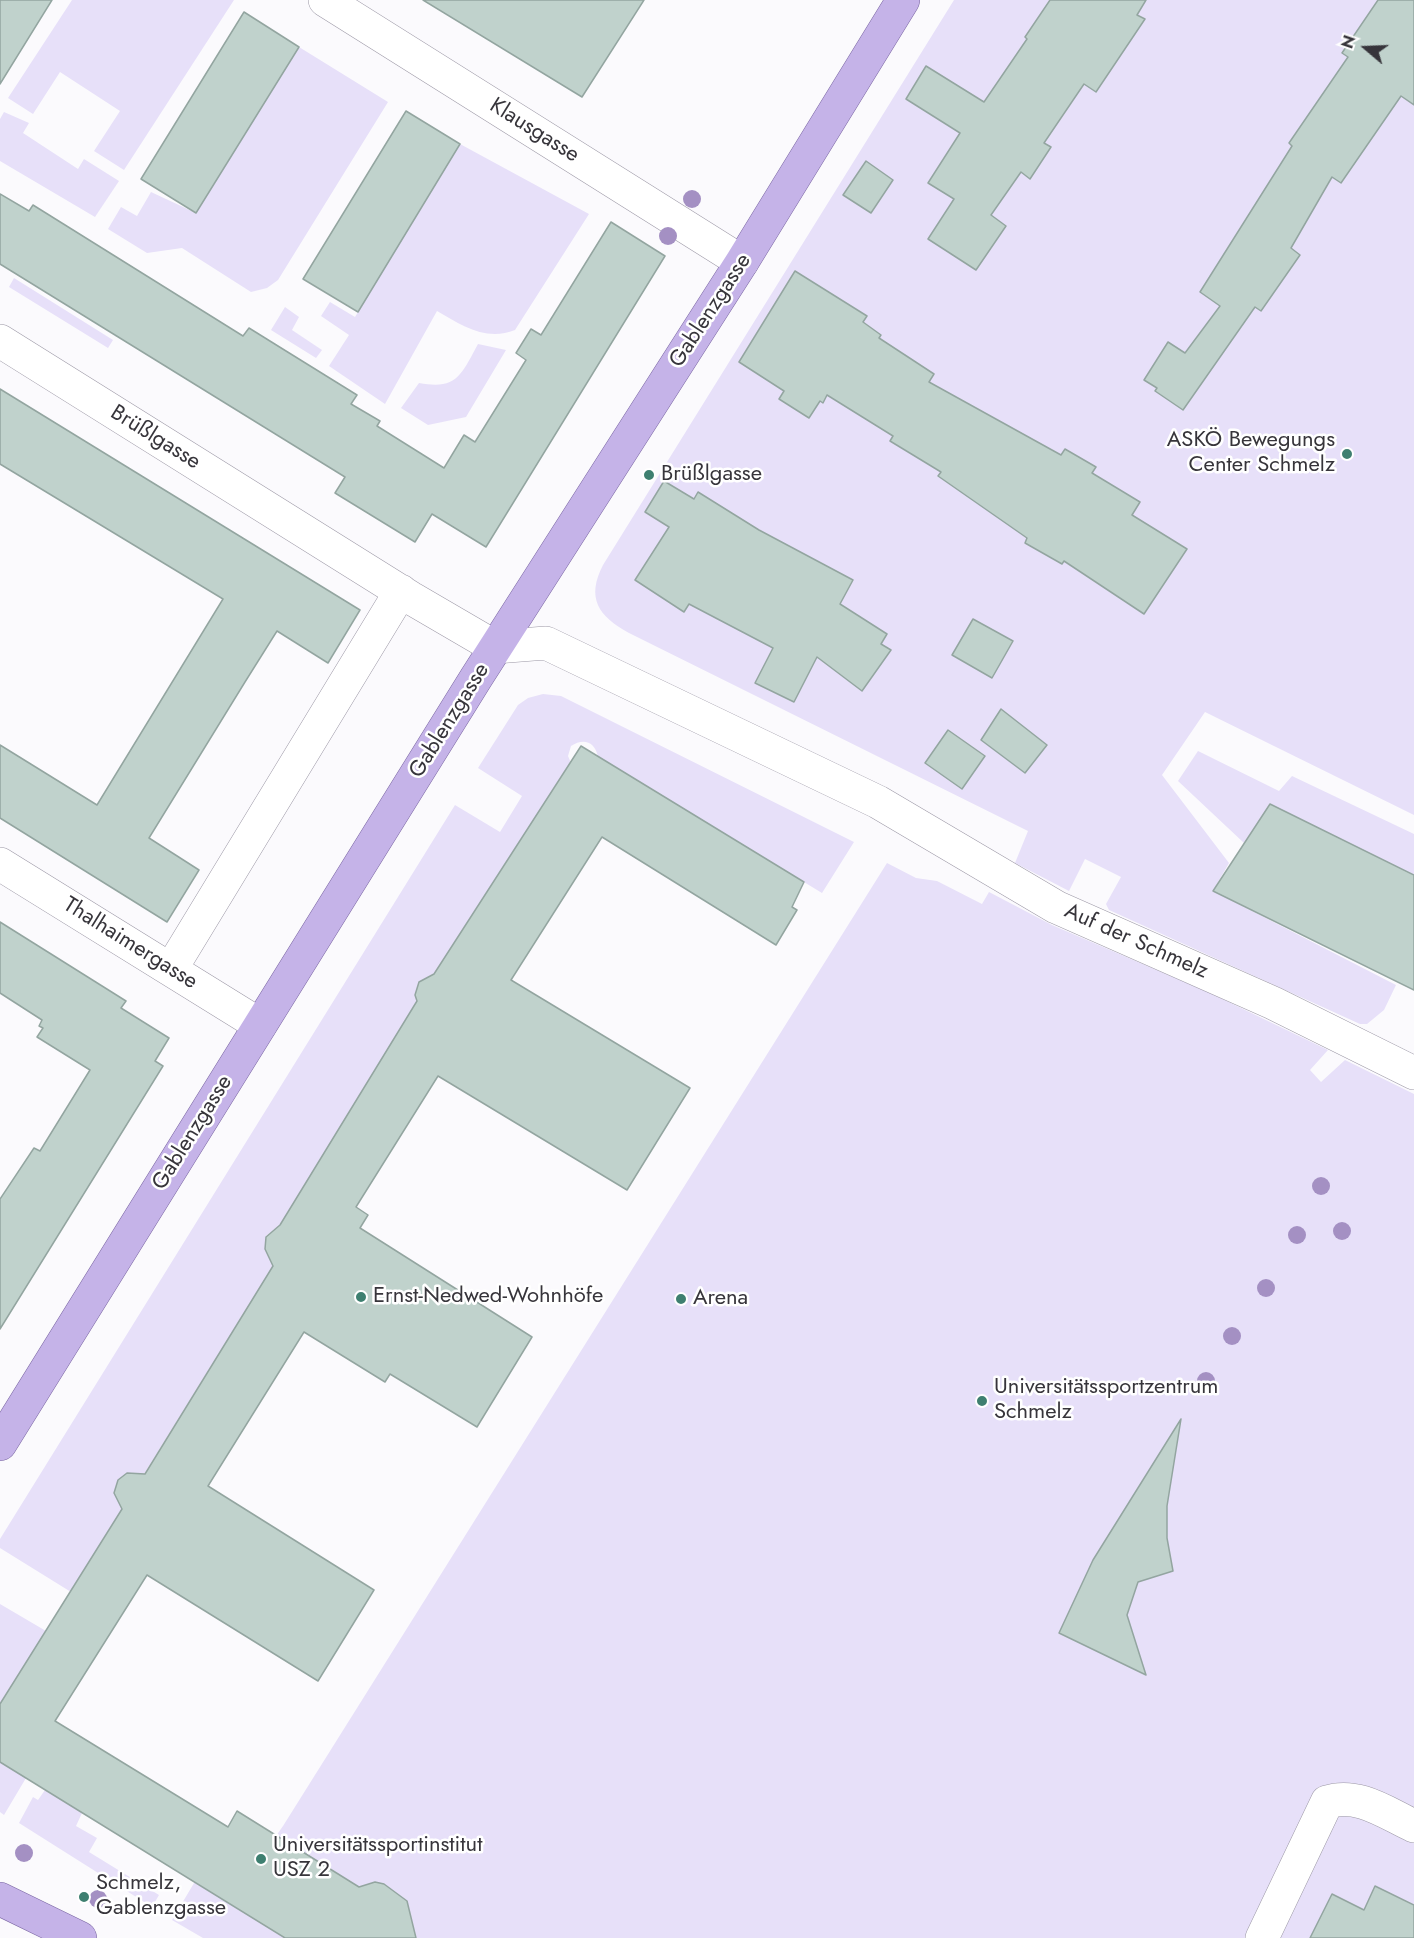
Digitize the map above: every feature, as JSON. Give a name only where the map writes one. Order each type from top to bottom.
[{"type":"main road","name":"Gablenzgasse","points":[[6,1423],[260,1025],[495,647],[742,262],[903,0]]},
{"type":"main road","points":[[0,1899],[80,1938]]},
{"type":"street","name":"Klausgasse","points":[[325,0],[742,262]]},
{"type":"street","name":"Brüßlgasse","points":[[0,341],[495,647]]},
{"type":"street","points":[[171,969],[401,591]]},
{"type":"street","name":"Auf der Schmelz","points":[[495,647],[546,643],[866,796],[927,829],[1056,907],[1274,1003],[1414,1073]]},
{"type":"street","name":"Thalhaimergasse","points":[[0,864],[260,1025]]},
{"type":"street","points":[[1262,1938],[1327,1802],[1343,1797],[1357,1799],[1414,1826]]},
{"type":"shaded area","points":[[72,0],[234,0],[124,170],[94,151],[120,111],[60,72],[33,114],[8,98]]},
{"type":"shaded area","points":[[954,0],[1414,0],[1414,815],[1205,712],[1162,775],[1229,863],[1213,891],[1396,985],[1384,1010],[1367,1024],[1360,1024],[1109,910],[1106,904],[1121,877],[1085,859],[1069,891],[1015,863],[1028,831],[629,633],[609,620],[598,605],[596,587],[603,565]]},
{"type":"shaded area","points":[[299,47],[388,102],[278,280],[267,288],[251,292],[182,248],[147,253],[108,229],[121,207],[137,216],[151,192],[196,213]]},
{"type":"shaded area","points":[[4,112],[29,123],[23,133],[78,169],[84,159],[119,181],[95,217],[0,161],[0,119]]},
{"type":"shaded area","points":[[460,144],[589,214],[515,330],[494,334],[484,333],[437,311],[385,404],[329,366],[349,335],[321,316],[330,302],[355,317]]},
{"type":"shaded area","points":[[14,278],[113,340],[108,348],[9,287]]},
{"type":"shaded area","points":[[285,307],[299,317],[292,330],[322,350],[316,358],[271,330]]},
{"type":"shaded area","points":[[478,344],[506,350],[466,417],[428,425],[401,408],[419,383],[442,384],[456,378]]},
{"type":"shaded area","points":[[543,694],[561,696],[854,842],[822,893],[598,757],[591,744],[580,742],[571,746],[568,756],[571,763],[437,978],[431,975],[419,982],[415,995],[420,1005],[408,1016],[290,1209],[287,1228],[276,1228],[266,1236],[265,1249],[275,1263],[143,1476],[127,1473],[118,1481],[114,1493],[124,1506],[71,1592],[0,1548],[0,1539],[455,805],[500,832],[522,796],[478,768],[518,705],[528,698]]},
{"type":"shaded area","points":[[1198,751],[1279,791],[1292,776],[1414,834],[1414,875],[1270,805],[1244,843],[1178,781]]},
{"type":"shaded area","name":"Universitätssportzentrum Schmelz","points":[[887,863],[916,878],[937,881],[982,904],[989,892],[1052,925],[1210,993],[1328,1050],[1310,1070],[1321,1082],[1345,1060],[1414,1094],[1414,1938],[203,1938],[172,1920],[237,1811],[276,1836],[283,1826]]},
{"type":"shaded area","points":[[0,1604],[46,1631],[0,1704]]},
{"type":"shaded area","points":[[0,1762],[26,1778],[4,1815],[0,1812]]},
{"type":"shaded area","points":[[45,1790],[82,1813],[76,1826],[97,1838],[89,1852],[159,1895],[152,1907],[19,1823],[33,1797],[38,1800]]},
{"type":"building","points":[[0,0],[52,0],[0,84]]},
{"type":"building","points":[[423,0],[644,0],[582,97]]},
{"type":"building","points":[[1050,0],[1146,0],[1137,15],[1145,19],[1096,92],[1084,84],[1044,143],[1051,147],[1030,179],[1021,172],[991,215],[1006,226],[976,270],[928,239],[954,199],[928,183],[960,133],[906,99],[926,66],[984,102],[1027,39],[1025,37]]},
{"type":"building","points":[[1378,0],[1414,0],[1414,105],[1401,96],[1341,183],[1332,177],[1291,248],[1300,255],[1261,311],[1255,307],[1183,410],[1155,391],[1157,388],[1144,380],[1168,342],[1185,353],[1220,306],[1200,292],[1292,146],[1289,143],[1348,57],[1342,53]]},
{"type":"building","points":[[244,12],[299,47],[196,213],[141,179]]},
{"type":"building","points":[[406,111],[460,144],[358,312],[303,279]]},
{"type":"building","points":[[866,161],[893,180],[871,213],[843,195]]},
{"type":"building","points":[[0,194],[29,211],[33,205],[243,336],[249,328],[357,395],[351,404],[380,421],[377,426],[444,468],[464,435],[475,442],[526,360],[516,353],[531,329],[541,335],[611,222],[665,256],[486,547],[432,514],[415,542],[335,493],[345,477],[0,264]]},
{"type":"building","points":[[795,271],[867,316],[863,322],[881,335],[879,338],[934,374],[929,382],[1061,455],[1065,449],[1096,467],[1092,473],[1140,502],[1132,515],[1187,549],[1144,614],[1064,561],[1062,564],[1025,543],[1027,538],[938,476],[941,472],[890,441],[893,436],[827,395],[823,403],[820,401],[809,418],[779,399],[784,391],[739,362]]},
{"type":"building","points":[[0,389],[360,610],[328,663],[277,631],[245,682],[149,838],[199,870],[167,922],[0,818],[0,745],[97,805],[223,599],[0,464]]},
{"type":"building","points":[[664,481],[694,499],[698,492],[759,530],[853,580],[840,604],[887,634],[881,644],[891,650],[862,691],[817,657],[794,702],[755,683],[773,648],[689,604],[684,612],[635,580],[669,527],[645,512]]},
{"type":"building","points":[[973,619],[1013,641],[992,678],[952,655]]},
{"type":"building","points":[[1001,709],[1047,745],[1025,773],[981,740]]},
{"type":"building","points":[[948,730],[985,756],[962,789],[925,763]]},
{"type":"building","name":"Ernst-Nedwed-Wohnhöfe","points":[[581,746],[804,882],[792,907],[797,910],[776,945],[602,837],[511,980],[690,1088],[627,1190],[438,1076],[356,1207],[368,1215],[360,1228],[532,1337],[477,1427],[390,1374],[385,1382],[304,1332],[208,1486],[374,1590],[318,1681],[147,1575],[55,1721],[228,1827],[237,1811],[359,1887],[375,1882],[384,1884],[407,1901],[416,1938],[285,1938],[0,1762],[0,1704],[122,1509],[114,1493],[118,1480],[127,1473],[145,1474],[273,1266],[265,1249],[266,1237],[280,1225],[417,1001],[415,995],[419,982],[434,974]]},
{"type":"building","points":[[1270,804],[1414,875],[1414,990],[1213,891]]},
{"type":"building","points":[[0,922],[126,1001],[121,1008],[169,1038],[155,1061],[163,1066],[0,1329],[0,1199],[34,1148],[40,1151],[90,1070],[37,1037],[43,1028],[39,1026],[42,1020],[0,993]]},
{"type":"building","points":[[1181,1419],[1167,1506],[1167,1538],[1173,1571],[1138,1582],[1127,1615],[1146,1675],[1059,1633],[1093,1560]]},
{"type":"building","points":[[1375,1886],[1414,1905],[1414,1938],[1310,1938],[1332,1894],[1364,1910]]},
{"type":"place","name":"ASKÖ Bewegungs Center Schmelz","points":[[1347,454]]},
{"type":"place","name":"Brüßlgasse","points":[[649,475]]},
{"type":"place","name":"Ernst-Nedwed-Wohnhöfe","points":[[361,1297]]},
{"type":"place","name":"Arena","points":[[681,1299]]},
{"type":"place","name":"Universitätssportzentrum Schmelz","points":[[982,1401]]},
{"type":"place","name":"Universitätssportinstitut USZ 2","points":[[261,1859]]},
{"type":"place","name":"Schmelz, Gablenzgasse","points":[[84,1897]]}]
